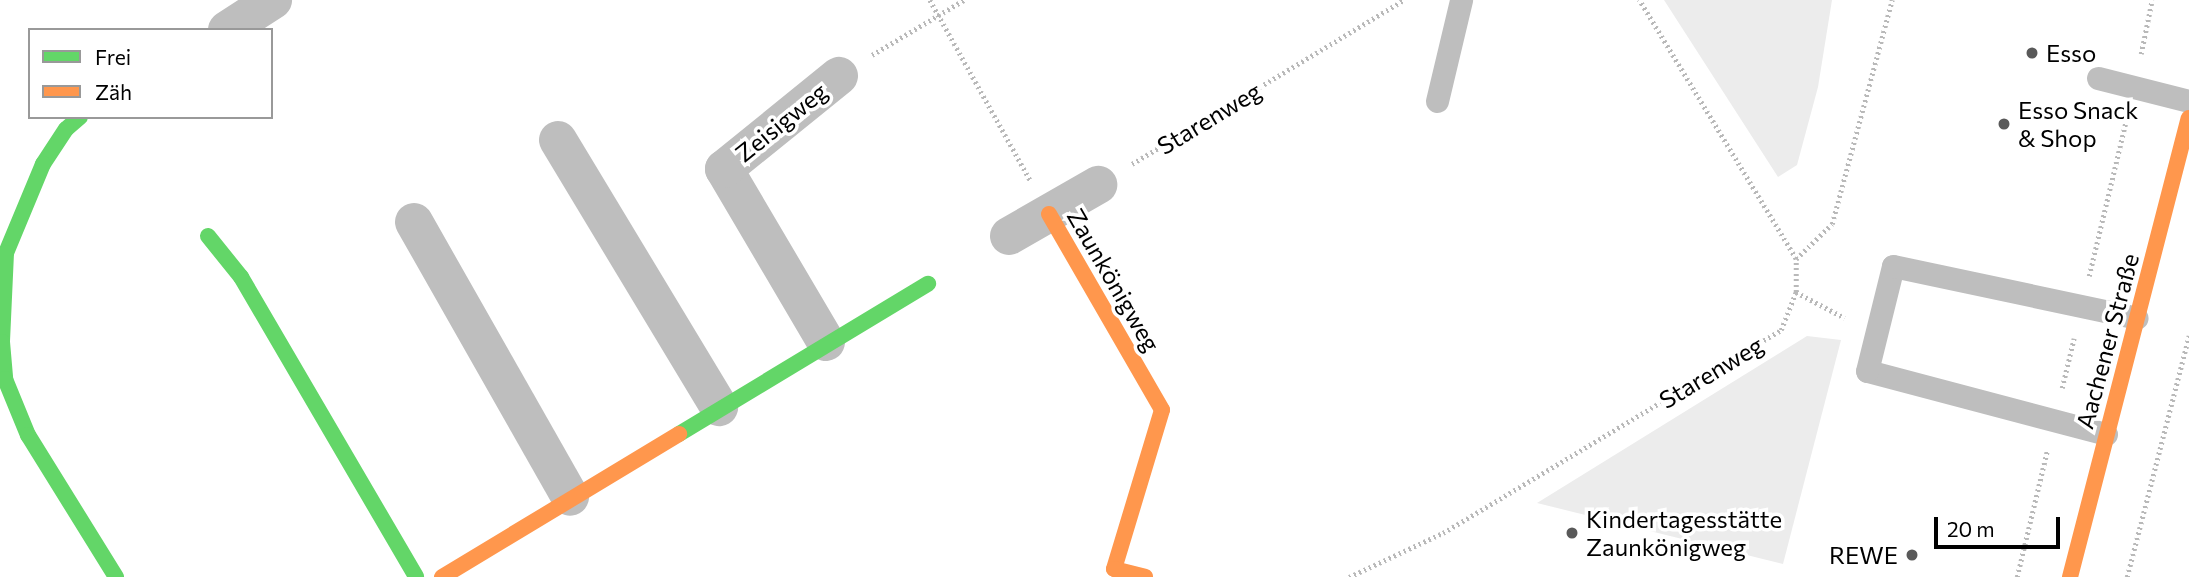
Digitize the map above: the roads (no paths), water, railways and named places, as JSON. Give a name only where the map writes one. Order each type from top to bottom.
[{"type":"street","points":[[230,28],[273,0]]},
{"type":"street","name":"Zeisigweg","points":[[826,342],[724,169],[839,76]]},
{"type":"street","name":"Aachener Straße","points":[[2070,577],[2189,118]]},
{"type":"street","points":[[78,119],[66,129],[43,164],[3,250],[1,342],[5,379],[28,435],[116,577]]},
{"type":"street","points":[[558,140],[719,407]]},
{"type":"street","points":[[1009,236],[1098,185]]},
{"type":"street","name":"Zaunkönigweg","points":[[1049,214],[1163,410],[1120,574]]},
{"type":"street","points":[[414,222],[570,497]]},
{"type":"street","points":[[208,236],[240,277],[416,577]]},
{"type":"street","points":[[442,577],[826,342],[928,284]]},
{"type":"lane","points":[[1437,101],[1461,0]]},
{"type":"lane","points":[[2098,78],[2189,101]]},
{"type":"lane","points":[[2106,435],[1867,371],[1893,266],[2137,318]]},
{"type":"place","name":"Esso","points":[[2032,53]]},
{"type":"place","name":"Esso Snack & Shop","points":[[2004,124]]},
{"type":"place","name":"Kindertagesstätte Zaunkönigweg","points":[[1572,533]]},
{"type":"place","name":"REWE","points":[[1912,555]]}]
